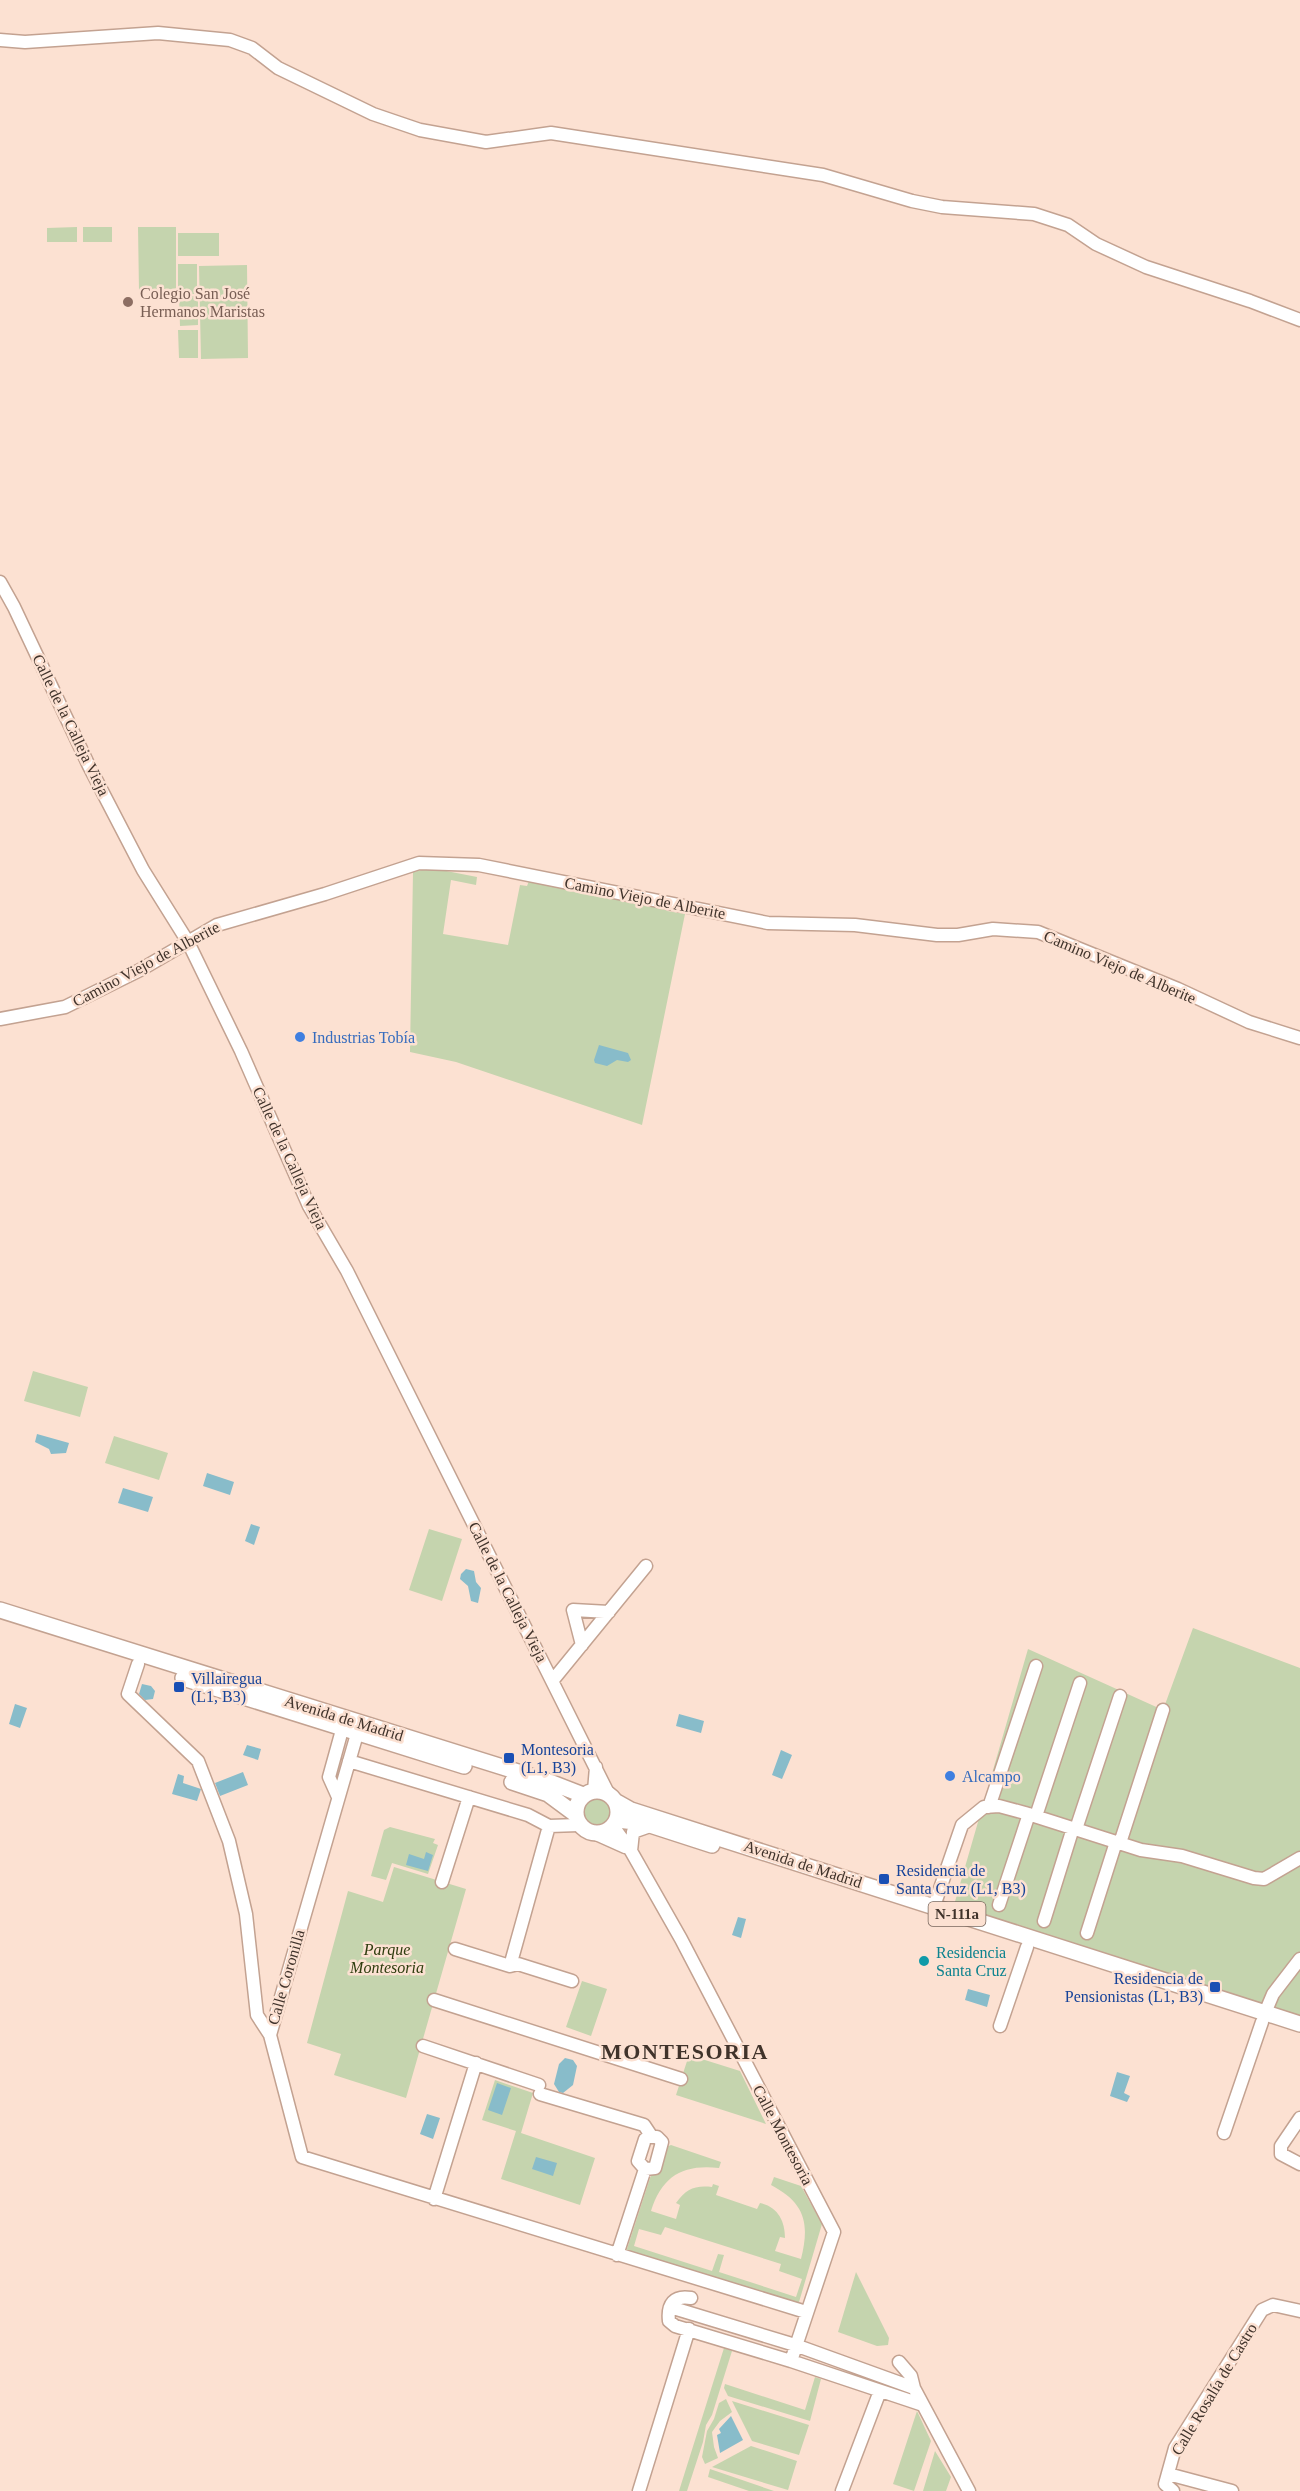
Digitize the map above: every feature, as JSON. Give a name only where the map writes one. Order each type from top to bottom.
[{"type":"main road","name":"Avenida de Madrid","points":[[0,1610],[588,1793]]},
{"type":"main road","name":"Avenida de Madrid","points":[[0,1620],[537,1790],[558,1801],[578,1820]]},
{"type":"main road","name":"N-111a","points":[[588,1793],[612,1798]]},
{"type":"main road","points":[[588,1793],[576,1807],[578,1820],[589,1832],[602,1833],[615,1823],[618,1814],[612,1798]]},
{"type":"main road","name":"Avenida de Madrid","points":[[612,1798],[631,1810],[934,1906],[1263,2018],[1300,2035]]},
{"type":"main road","name":"Avenida de Madrid","points":[[615,1823],[633,1821],[651,1826],[1028,1947],[1263,2018],[1300,2024]]},
{"type":"street","points":[[0,40],[25,42],[158,33],[230,40],[252,48],[278,68],[373,114],[420,130],[486,142],[551,133],[823,175],[912,201],[942,207],[1034,214],[1068,225],[1096,244],[1146,267],[1300,320]]},
{"type":"street","name":"Calle de la Calleja Vieja","points":[[0,582],[89,766],[143,870],[188,942],[241,1051],[309,1206],[347,1271],[596,1766]]},
{"type":"street","name":"Camino Viejo de Alberite","points":[[0,1019],[65,1007],[140,970],[217,925],[325,894],[419,863],[479,865],[768,923],[855,925],[958,935],[993,929],[1038,932],[1178,989],[1249,1022],[1300,1038]]},
{"type":"street","points":[[553,1680],[646,1566]]},
{"type":"street","points":[[582,1645],[573,1610],[609,1612]]},
{"type":"street","points":[[138,1664],[128,1694],[198,1761],[229,1841],[246,1914],[256,2015],[270,2035]]},
{"type":"street","points":[[989,1807],[1036,1665]]},
{"type":"street","points":[[999,1905],[1080,1683]]},
{"type":"street","points":[[1044,1921],[1120,1696]]},
{"type":"street","points":[[1087,1933],[1163,1710]]},
{"type":"street","name":"Calle Coronilla","points":[[349,1732],[349,1761],[270,2035],[302,2157],[434,2199]]},
{"type":"street","name":"Calle Coronilla","points":[[338,1797],[329,1777],[349,1732]]},
{"type":"street","points":[[349,1761],[528,1815],[549,1826],[578,1820]]},
{"type":"street","points":[[588,1793],[596,1766]]},
{"type":"street","points":[[596,1766],[612,1798]]},
{"type":"street","points":[[442,1882],[469,1797]]},
{"type":"street","points":[[934,1906],[962,1825],[984,1807],[999,1806],[1141,1850],[1182,1856],[1254,1878],[1264,1879],[1300,1858]]},
{"type":"street","name":"Calle Montesoria","points":[[615,1823],[681,1939],[834,2232],[791,2361]]},
{"type":"street","points":[[510,1965],[549,1826]]},
{"type":"street","points":[[631,1851],[630,1839],[633,1832],[638,1828],[651,1826]]},
{"type":"street","points":[[596,1833],[618,1842],[631,1851]]},
{"type":"street","points":[[1000,2026],[1028,1947]]},
{"type":"street","points":[[455,1949],[510,1965],[518,1964],[572,1981]]},
{"type":"street","points":[[1224,2133],[1273,1994],[1300,1959]]},
{"type":"street","points":[[434,2000],[681,2079]]},
{"type":"street","points":[[423,2046],[476,2063],[540,2090],[644,2126],[652,2137]]},
{"type":"street","points":[[476,2063],[434,2199],[806,2312]]},
{"type":"street","points":[[1300,2118],[1281,2146],[1281,2154],[1300,2164]]},
{"type":"street","points":[[652,2137],[660,2139],[662,2148],[656,2168],[645,2169],[638,2161],[645,2139],[652,2137]]},
{"type":"street","points":[[617,2255],[645,2169]]},
{"type":"street","points":[[691,2298],[680,2296],[670,2307],[669,2321],[675,2326],[791,2361],[923,2405]]},
{"type":"street","name":"Calle Rosalía de Castro","points":[[1168,2474],[1175,2448],[1262,2310],[1273,2305],[1300,2311]]},
{"type":"street","points":[[670,2307],[795,2345],[914,2388]]},
{"type":"street","points":[[639,2491],[689,2329]]},
{"type":"street","points":[[898,2362],[911,2376],[914,2388],[969,2491]]},
{"type":"street","points":[[842,2491],[880,2391]]},
{"type":"street","points":[[1173,2491],[1165,2484],[1168,2474],[1232,2491]]},
{"type":"green space","points":[[77,227],[77,242],[47,242],[47,228]]},
{"type":"green space","points":[[83,227],[112,227],[112,242],[83,242]]},
{"type":"green space","points":[[138,227],[176,227],[176,289],[139,290]]},
{"type":"green space","points":[[178,233],[219,233],[219,256],[178,256]]},
{"type":"green space","points":[[178,264],[197,264],[197,294],[178,294]]},
{"type":"green space","points":[[247,265],[248,358],[201,359],[199,266]]},
{"type":"green space","points":[[179,296],[198,296],[198,325],[180,326]]},
{"type":"green space","points":[[178,330],[198,330],[198,358],[179,358]]},
{"type":"green space","points":[[431,868],[477,877],[476,885],[451,880],[443,934],[508,945],[520,885],[527,886],[529,881],[661,904],[667,911],[685,914],[642,1125],[456,1062],[410,1052],[413,872]]},
{"type":"green space","points":[[33,1371],[88,1387],[80,1417],[24,1401]]},
{"type":"green space","points":[[114,1436],[168,1453],[159,1480],[105,1463]]},
{"type":"green space","points":[[429,1529],[462,1539],[442,1601],[409,1590]]},
{"type":"green space","points":[[1193,1628],[1300,1668],[1300,2017],[952,1912],[1028,1649],[1163,1710]]},
{"type":"green space","points":[[596,1798],[606,1802],[610,1812],[606,1822],[596,1826],[586,1822],[582,1812],[586,1802]]},
{"type":"green space","points":[[390,1827],[435,1839],[433,1843],[438,1845],[428,1874],[392,1863],[386,1880],[371,1876],[384,1830]]},
{"type":"green space","name":"Parque Montesoria","points":[[394,1867],[466,1889],[406,2098],[334,2075],[341,2054],[307,2043],[348,1891],[383,1902]]},
{"type":"green space","points":[[582,1981],[607,1989],[591,2036],[566,2027]]},
{"type":"green space","points":[[689,2055],[740,2071],[766,2124],[676,2095]]},
{"type":"green space","points":[[495,2080],[533,2093],[521,2133],[595,2158],[580,2205],[501,2179],[516,2131],[482,2120]]},
{"type":"green space","points":[[671,2145],[721,2162],[719,2168],[695,2168],[676,2175],[661,2189],[651,2211],[676,2219],[680,2205],[676,2203],[683,2194],[696,2187],[712,2187],[713,2184],[719,2186],[716,2195],[757,2209],[760,2203],[776,2211],[784,2226],[785,2238],[780,2237],[775,2251],[801,2259],[805,2235],[802,2215],[791,2199],[771,2185],[774,2177],[801,2186],[822,2224],[799,2302],[796,2305],[626,2252],[650,2178],[666,2147]],"holes":[[[665,2227],[781,2264],[779,2271],[802,2279],[796,2297],[719,2272],[724,2255],[718,2254],[712,2271],[634,2246],[639,2229],[661,2235]]]},
{"type":"green space","points":[[856,2272],[889,2338],[888,2345],[877,2346],[838,2332]]},
{"type":"green space","points":[[724,2348],[732,2351],[712,2415],[706,2425],[703,2442],[687,2491],[679,2491]]},
{"type":"green space","points":[[815,2377],[821,2379],[810,2421],[728,2396],[724,2388],[725,2384],[805,2410]]},
{"type":"green space","points":[[726,2399],[732,2412],[720,2421],[712,2432],[718,2458],[705,2464],[702,2457],[707,2431],[719,2403]]},
{"type":"green space","points":[[732,2401],[809,2425],[799,2455],[752,2441]]},
{"type":"green space","points":[[917,2411],[931,2441],[914,2491],[893,2484]]},
{"type":"green space","points":[[751,2446],[797,2461],[788,2490],[712,2467]]},
{"type":"green space","points":[[935,2451],[951,2477],[946,2491],[923,2491]]},
{"type":"green space","points":[[710,2469],[774,2491],[749,2491],[708,2477]]},
{"type":"water","points":[[599,1045],[628,1053],[631,1060],[628,1062],[617,1060],[607,1066],[595,1063]]},
{"type":"water","points":[[37,1434],[69,1443],[66,1453],[51,1454],[49,1449],[35,1442]]},
{"type":"water","points":[[207,1473],[234,1482],[230,1495],[203,1486]]},
{"type":"water","points":[[123,1488],[153,1497],[148,1512],[118,1503]]},
{"type":"water","points":[[251,1524],[260,1527],[254,1545],[245,1541]]},
{"type":"water","points":[[466,1569],[474,1571],[476,1582],[481,1588],[478,1603],[471,1601],[468,1586],[460,1579]]},
{"type":"water","points":[[142,1684],[151,1686],[155,1691],[153,1699],[145,1700],[139,1694]]},
{"type":"water","points":[[15,1704],[27,1708],[20,1728],[9,1724]]},
{"type":"water","points":[[679,1714],[704,1721],[701,1733],[676,1726]]},
{"type":"water","points":[[247,1745],[261,1749],[258,1760],[243,1755]]},
{"type":"water","points":[[781,1750],[792,1755],[782,1779],[772,1775]]},
{"type":"water","points":[[243,1772],[248,1785],[220,1796],[215,1783]]},
{"type":"water","points":[[178,1774],[184,1776],[183,1783],[201,1789],[197,1801],[172,1794]]},
{"type":"water","points":[[426,1852],[433,1855],[428,1871],[406,1865],[409,1854],[424,1859]]},
{"type":"water","points":[[738,1917],[746,1919],[741,1938],[732,1935]]},
{"type":"water","points":[[968,1989],[990,1995],[987,2007],[965,2000]]},
{"type":"water","points":[[565,2058],[573,2060],[577,2066],[573,2085],[563,2093],[559,2092],[554,2084],[559,2064]]},
{"type":"water","points":[[1117,2072],[1130,2076],[1124,2093],[1130,2096],[1127,2102],[1110,2096]]},
{"type":"water","points":[[497,2083],[511,2088],[502,2115],[488,2110]]},
{"type":"water","points":[[427,2114],[440,2118],[433,2139],[420,2134]]},
{"type":"water","points":[[536,2157],[557,2163],[553,2176],[532,2169]]},
{"type":"water","points":[[731,2416],[743,2440],[720,2453],[717,2435],[721,2433],[719,2429]]},
{"type":"place","name":"Colegio San José Hermanos Maristas","points":[[128,302]]},
{"type":"place","name":"Industrias Tobía","points":[[300,1037]]},
{"type":"place","name":"Villairegua (L1, B3)","points":[[179,1687]]},
{"type":"place","name":"Montesoria (L1, B3)","points":[[509,1758]]},
{"type":"place","name":"Alcampo","points":[[950,1776]]},
{"type":"place","name":"Residencia de Santa Cruz (L1, B3)","points":[[884,1879]]},
{"type":"place","name":"Residencia Santa Cruz","points":[[924,1961]]},
{"type":"place","name":"Residencia de Pensionistas (L1, B3)","points":[[1215,1987]]},
{"type":"district","name":"MONTESORIA","points":[[685,2051]]}]
